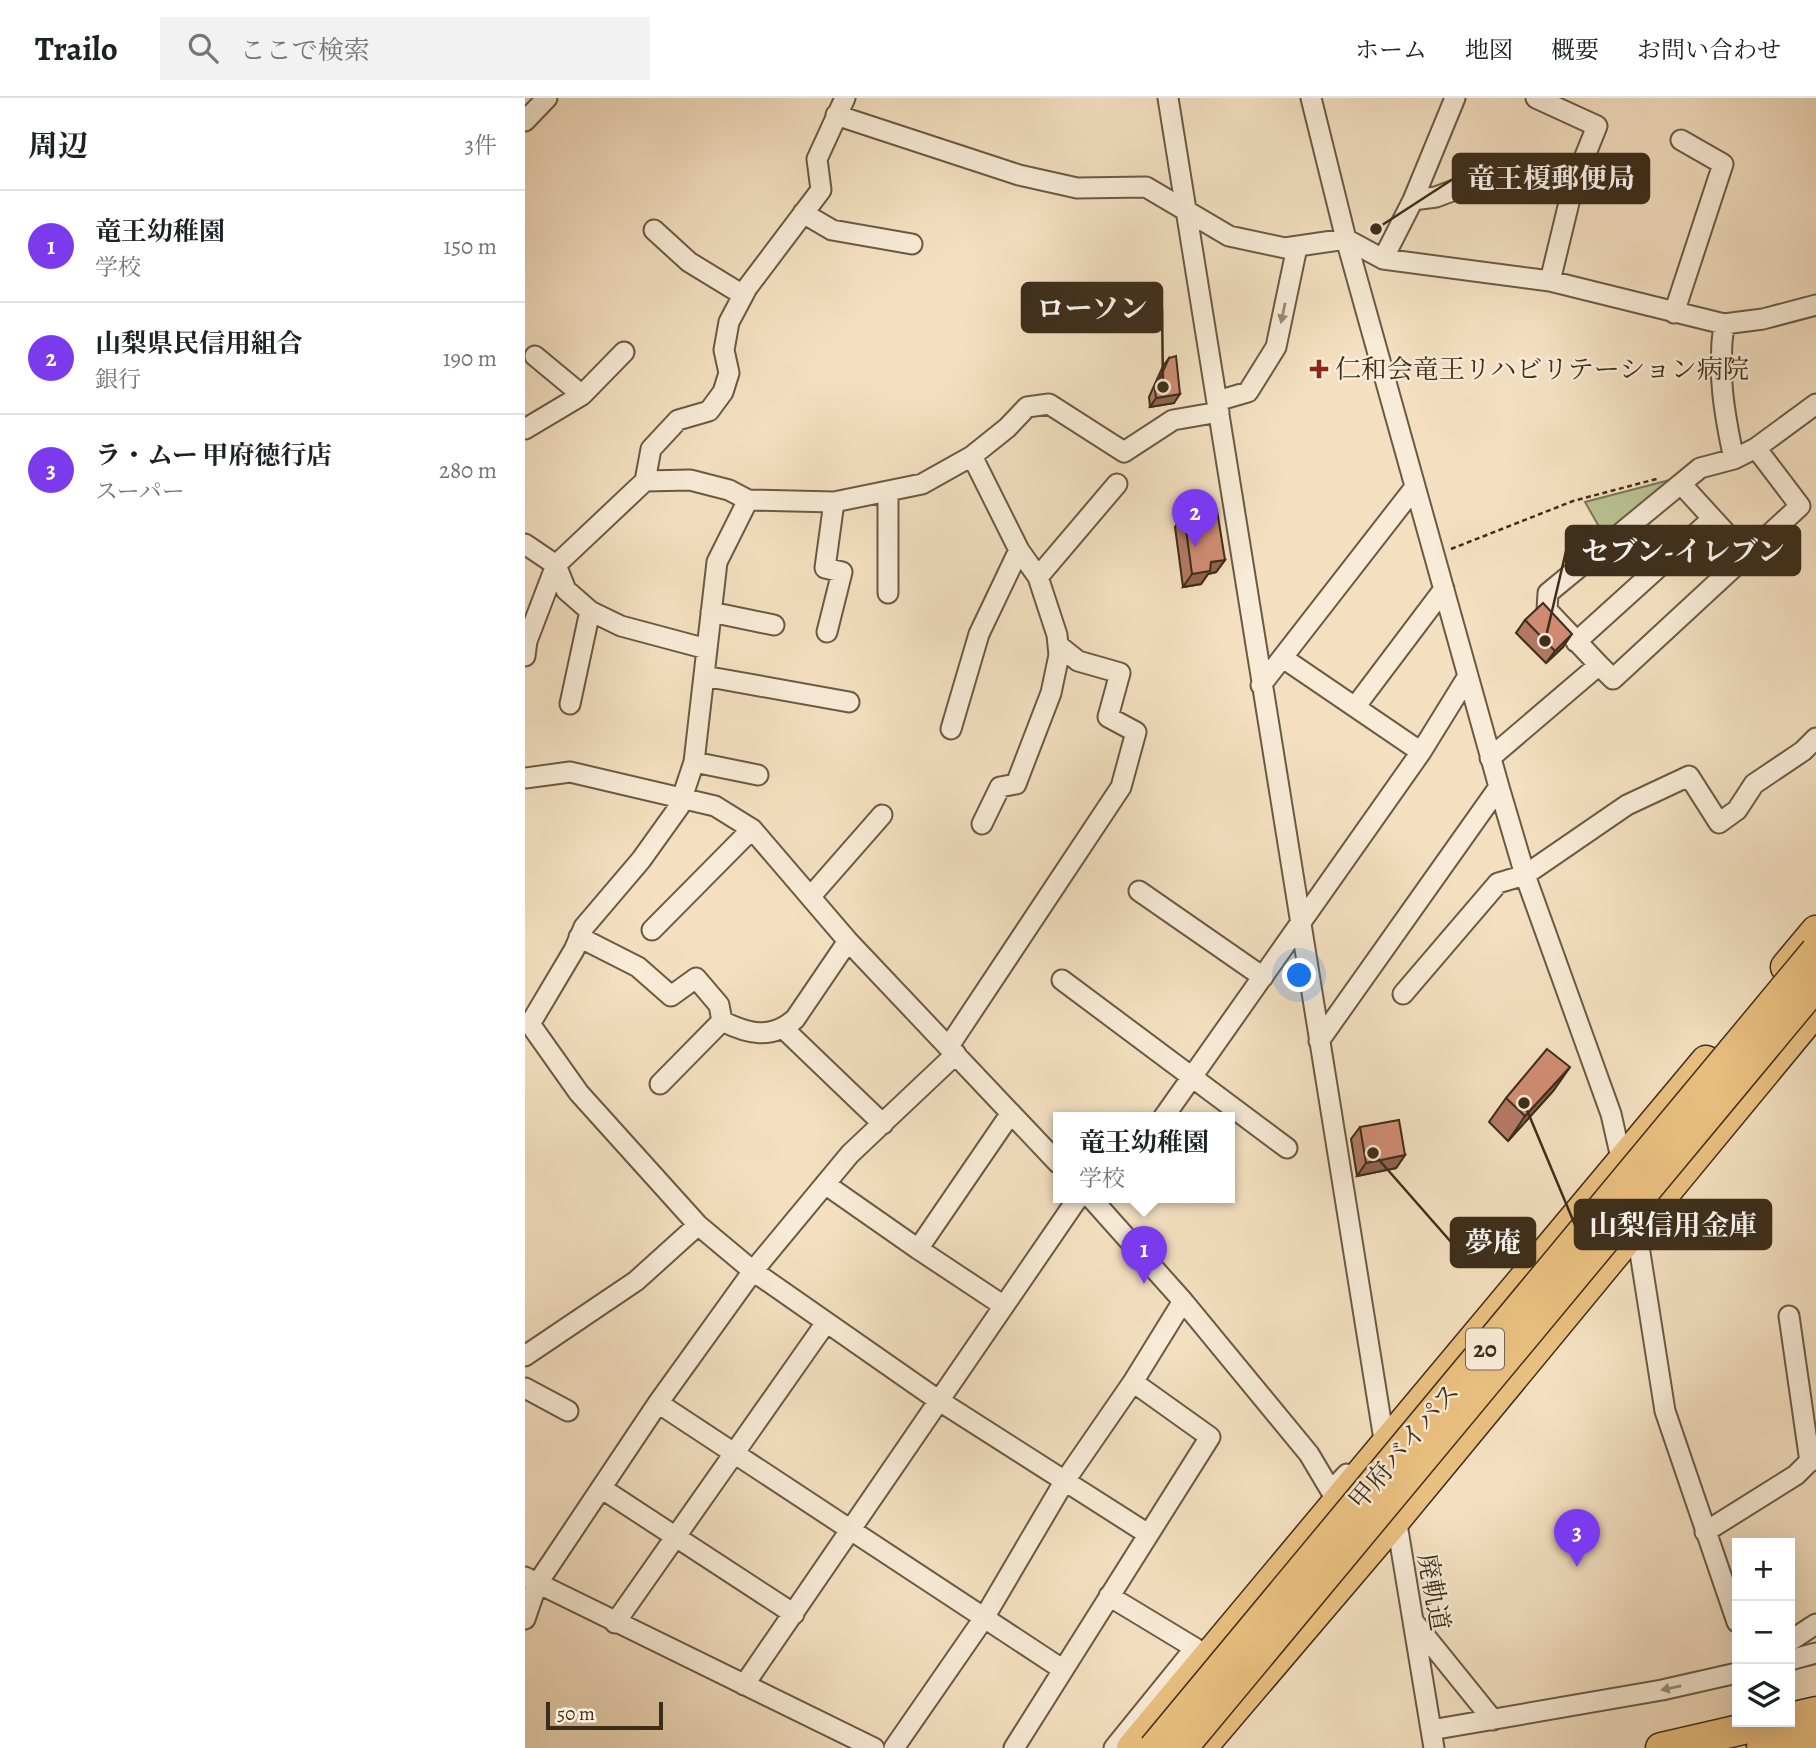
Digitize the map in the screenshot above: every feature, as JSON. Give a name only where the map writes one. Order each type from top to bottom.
[{"type":"highway","points":[[1132,1748],[1384,1440],[1816,931]]},
{"type":"highway","name":"甲府バイパス","points":[[1154,1748],[1816,951]]},
{"type":"highway","name":"甲府バイパス","points":[[1182,1748],[1816,985]]},
{"type":"highway","points":[[1201,1748],[1637,1230],[1816,1010]]},
{"type":"highway","points":[[1795,1717],[1816,1712]]},
{"type":"highway","points":[[1661,1748],[1752,1727]]},
{"type":"highway","points":[[1762,1748],[1816,1736]]},
{"type":"street","points":[[525,121],[547,98]]},
{"type":"street","name":"廃軌道","points":[[1168,98],[1432,1739]]},
{"type":"street","points":[[1311,98],[1346,239],[1490,758],[1525,874],[1611,1114],[1637,1230],[1665,1411],[1732,1608]]},
{"type":"street","points":[[1383,259],[1413,200],[1455,98]]},
{"type":"street","points":[[1536,98],[1597,126],[1573,186],[1550,281]]},
{"type":"street","points":[[525,656],[527,641],[556,565],[645,481],[651,449],[678,420],[709,411],[723,392],[729,373],[724,350],[729,322],[743,295],[821,190],[817,159],[841,107],[1019,175],[1077,188],[1146,187],[1229,236],[1285,248],[1346,239],[1383,259],[1550,281],[1724,324],[1763,319],[1816,305]]},
{"type":"street","points":[[1674,313],[1723,164],[1681,140]]},
{"type":"street","points":[[1413,200],[1436,197],[1515,167],[1573,186]]},
{"type":"street","points":[[803,213],[832,230],[912,244]]},
{"type":"street","points":[[654,230],[689,262],[743,295]]},
{"type":"street","points":[[645,481],[690,480],[729,491],[748,500],[834,502],[922,484],[972,456],[1027,408],[1049,404],[1124,452],[1173,419],[1218,406],[1248,392],[1276,347],[1297,247]]},
{"type":"street","points":[[1724,324],[1719,355],[1720,381],[1734,459]]},
{"type":"street","points":[[525,429],[582,395],[624,352]]},
{"type":"street","points":[[535,356],[582,395]]},
{"type":"street","points":[[1756,448],[1800,506],[1613,679],[1547,610],[1548,593],[1700,468],[1734,459],[1756,448],[1816,404]]},
{"type":"street","points":[[972,456],[1019,550],[1038,577],[1059,655],[1051,693],[1016,784],[1000,787],[982,824]]},
{"type":"street","points":[[1038,577],[1117,484]]},
{"type":"street","points":[[1682,485],[1747,556]]},
{"type":"street","points":[[1262,685],[1415,487]]},
{"type":"street","points":[[888,491],[888,593]]},
{"type":"street","points":[[748,500],[717,562],[694,762],[680,807],[641,860],[584,927],[527,1023],[579,1093],[698,1225],[753,1271],[825,1324],[938,1400],[1148,1534]]},
{"type":"street","points":[[827,632],[842,572],[825,568],[834,502]]},
{"type":"street","points":[[1576,642],[1712,519]]},
{"type":"street","points":[[525,544],[556,565],[566,590],[590,611],[621,626],[707,649]]},
{"type":"street","points":[[951,729],[979,634],[1019,550]]},
{"type":"street","points":[[1355,707],[1444,589]]},
{"type":"street","points":[[570,704],[590,611]]},
{"type":"street","points":[[711,612],[775,625]]},
{"type":"street","points":[[525,1619],[531,1581],[601,1488],[658,1403],[753,1271],[825,1184],[952,1050],[1121,787],[1136,732],[1108,717],[1120,673],[1078,661],[1058,645]]},
{"type":"street","points":[[1283,658],[1421,752]]},
{"type":"street","points":[[1490,758],[1598,665]]},
{"type":"street","points":[[704,676],[849,702]]},
{"type":"street","points":[[1167,1112],[1421,752],[1468,676]]},
{"type":"street","points":[[1403,994],[1498,883],[1525,874],[1627,805],[1689,776],[1719,823],[1737,810],[1754,784],[1803,751],[1816,737]]},
{"type":"street","points":[[694,762],[758,775]]},
{"type":"street","points":[[525,778],[571,772],[715,806],[752,829],[848,941],[1053,1158]]},
{"type":"street","points":[[1319,1041],[1499,787]]},
{"type":"street","points":[[811,896],[882,815]]},
{"type":"street","points":[[652,930],[752,829]]},
{"type":"street","points":[[1139,891],[1263,977]]},
{"type":"street","points":[[579,937],[638,967],[671,996],[696,978],[719,1005],[722,1021]]},
{"type":"street","points":[[722,1021],[754,1034],[784,1029],[795,1020],[848,941]]},
{"type":"street","points":[[1062,980],[1287,1148]]},
{"type":"street","points":[[660,1084],[722,1021]]},
{"type":"street","points":[[784,1029],[883,1124]]},
{"type":"street","points":[[918,1249],[1011,1113]]},
{"type":"street","points":[[825,1184],[1004,1306]]},
{"type":"street","points":[[744,1685],[1075,1203]]},
{"type":"street","points":[[1095,1203],[1183,1301],[1309,1454],[1331,1491],[1384,1440]]},
{"type":"street","points":[[525,1356],[636,1281],[698,1225]]},
{"type":"street","points":[[894,1748],[983,1618],[1064,1482],[1133,1382],[1183,1301]]},
{"type":"street","points":[[1705,1532],[1796,1475],[1813,1459],[1789,1316]]},
{"type":"street","points":[[615,1623],[825,1324]]},
{"type":"street","points":[[1014,1748],[1210,1437],[1133,1382]]},
{"type":"street","points":[[525,1388],[568,1411]]},
{"type":"street","points":[[658,1403],[1062,1669]]},
{"type":"street","points":[[601,1488],[794,1614]]},
{"type":"street","points":[[531,1581],[874,1748]]},
{"type":"street","points":[[1109,1596],[1195,1648],[1114,1748]]},
{"type":"street","points":[[1413,1620],[1493,1720]]},
{"type":"street","points":[[1795,1639],[1816,1624]]},
{"type":"street","points":[[1795,1659],[1816,1653]]},
{"type":"street","points":[[1432,1739],[1493,1720],[1662,1690],[1732,1674]]},
{"type":"path","points":[[1435,555],[1573,501],[1661,478]]},
{"type":"green space","points":[[1685,476],[1605,537],[1585,502]]},
{"type":"building","points":[[1176,356],[1180,394],[1156,398],[1155,389],[1169,358]]},
{"type":"building","points":[[1217,510],[1225,560],[1211,562],[1210,571],[1192,574],[1184,514]]},
{"type":"building","points":[[1543,603],[1572,634],[1555,651],[1525,620]]},
{"type":"building","points":[[1547,1049],[1570,1067],[1525,1116],[1506,1098]]},
{"type":"building","points":[[1399,1120],[1405,1155],[1366,1163],[1360,1127]]},
{"type":"place","name":"竜王榎郵便局","points":[[1376,229]]},
{"type":"place","name":"仁和会竜王リハビリテーション病院","points":[[1319,369]]},
{"type":"place","name":"ローソン","points":[[1163,387]]},
{"type":"place","name":"山梨県民信用組合","points":[[1195,547]]},
{"type":"place","name":"セブン-イレブン","points":[[1545,641]]},
{"type":"place","name":"山梨信用金庫","points":[[1524,1103]]},
{"type":"place","name":"夢庵","points":[[1373,1153]]},
{"type":"place","name":"竜王幼稚園","points":[[1144,1284]]},
{"type":"place","name":"ラ・ムー 甲府徳行店","points":[[1577,1567]]}]
